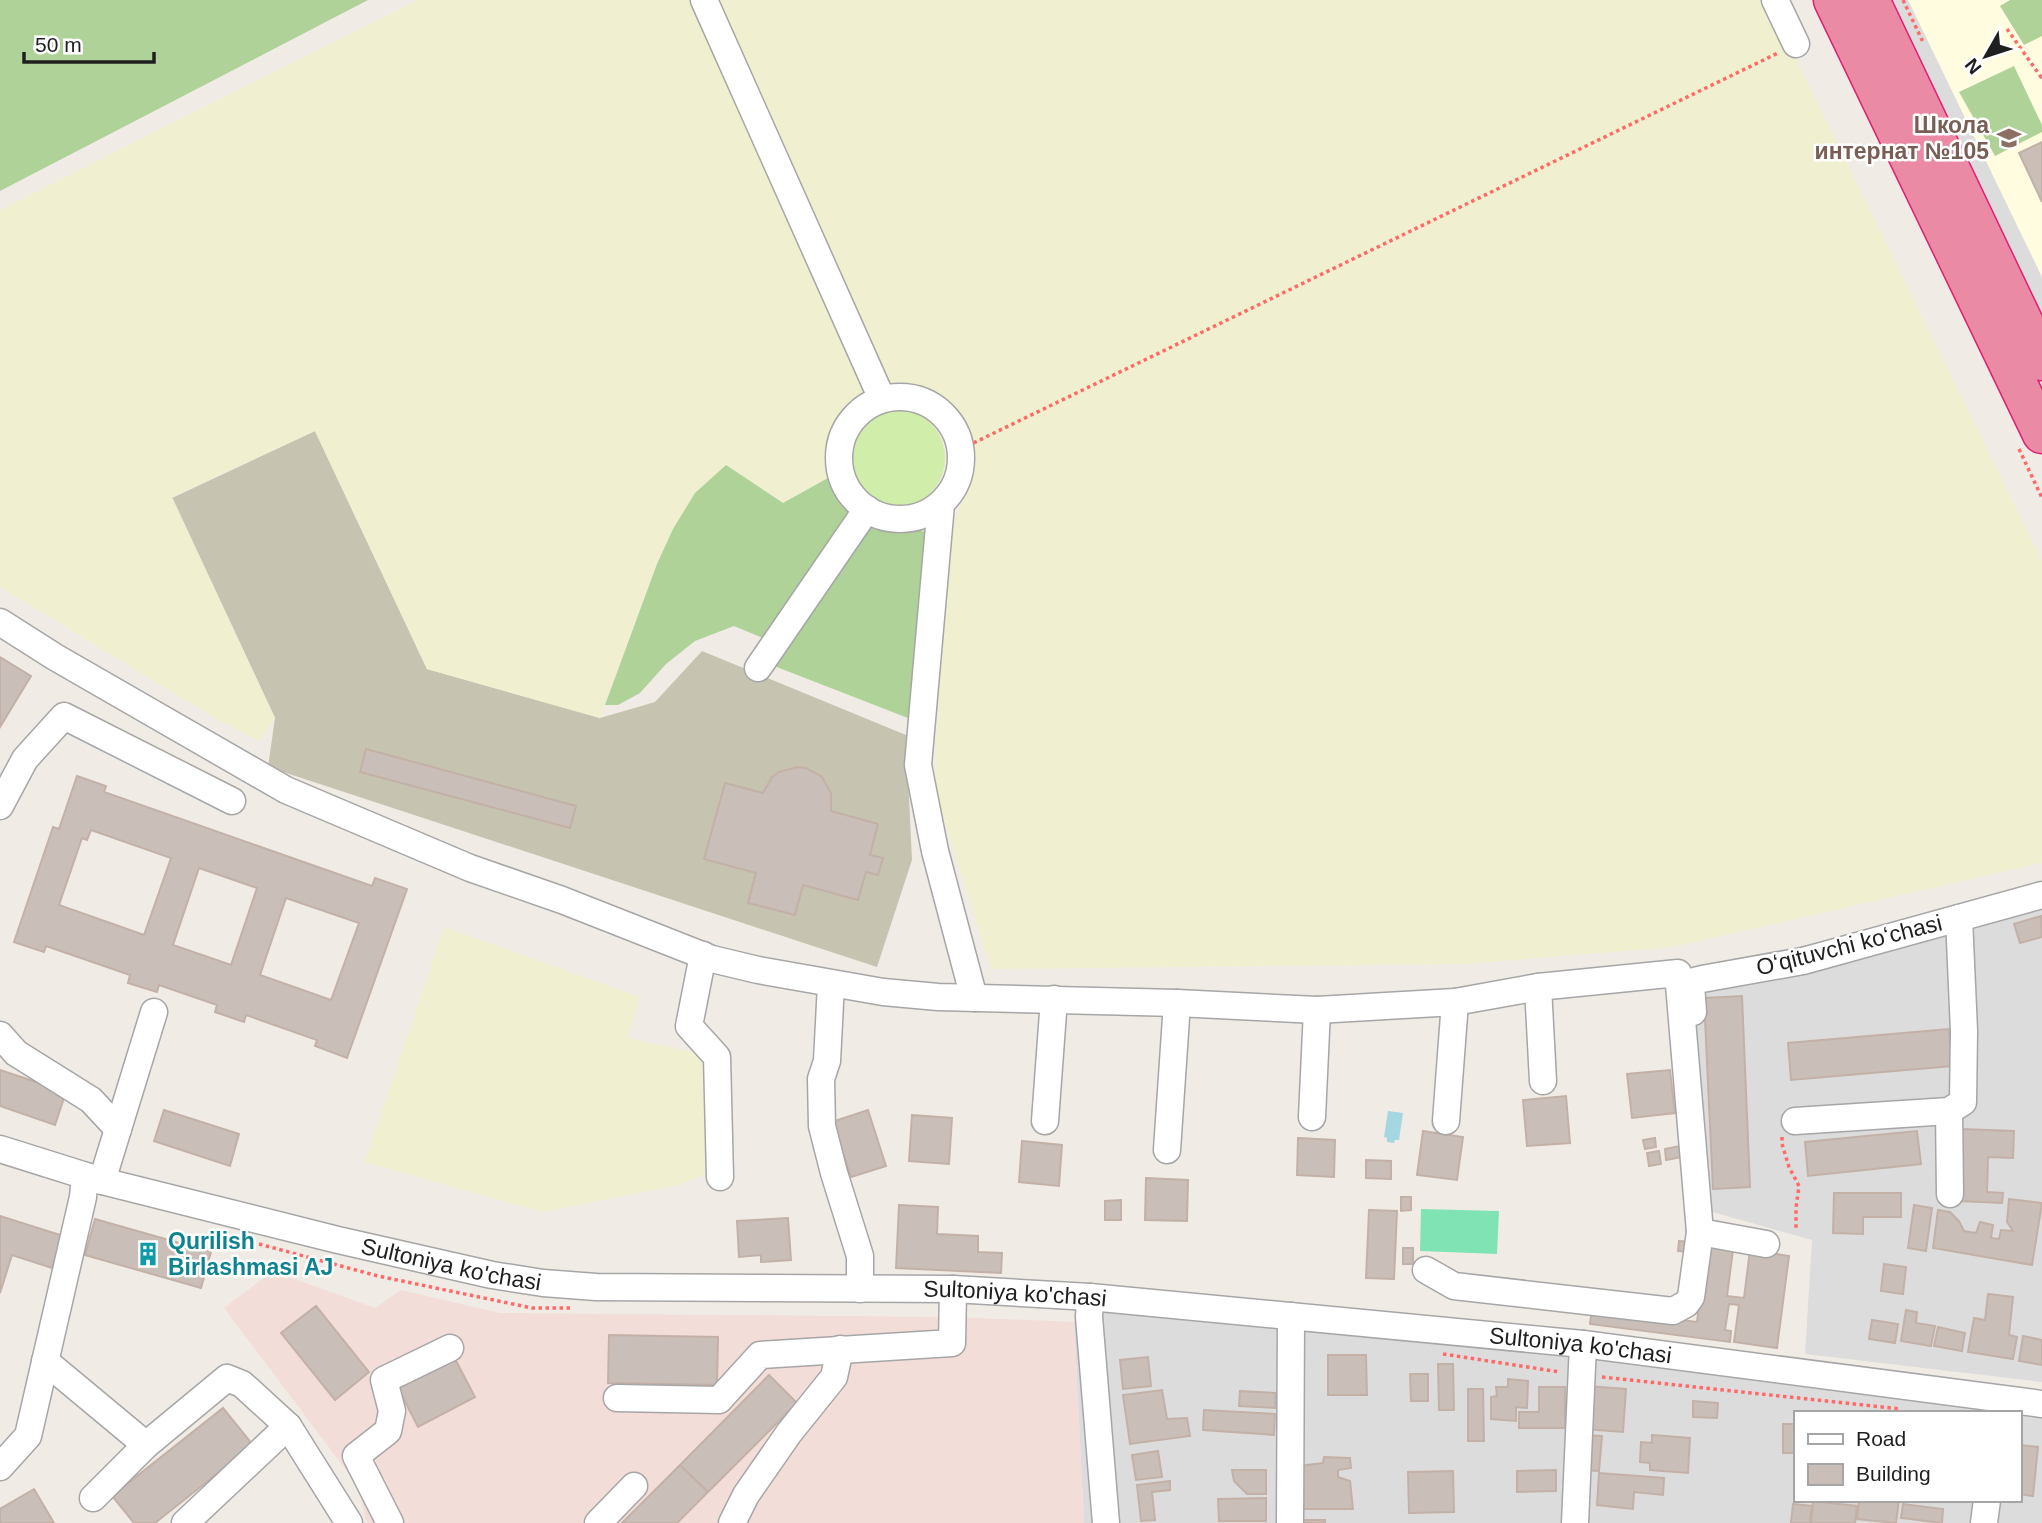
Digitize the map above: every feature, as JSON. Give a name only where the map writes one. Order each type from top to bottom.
[{"type":"highway","points":[[1853,2],[2042,361]]},
{"type":"highway","points":[[1853,2],[2029,439]]},
{"type":"street","points":[[704,0],[882,399]]},
{"type":"street","points":[[1775,0],[1796,44]]},
{"type":"street","points":[[903,396],[924,401],[942,412],[954,429],[961,449],[961,469],[954,488],[941,504],[925,514],[906,519],[887,518],[867,509],[853,498],[843,480],[838,461],[841,440],[850,422],[864,408],[882,399],[903,396]]},
{"type":"street","points":[[941,504],[918,765],[935,851],[974,998]]},
{"type":"street","points":[[758,668],[867,509]]},
{"type":"street","points":[[0,622],[55,657],[286,790],[470,868],[562,900],[703,955],[758,970],[883,992],[974,998],[1177,1003],[1317,1010],[1455,1002],[1538,987],[1678,973],[1700,1232],[1691,1297],[1686,1304],[1673,1311],[1454,1286],[1426,1270]]},
{"type":"street","points":[[0,806],[25,759],[64,716],[232,801]]},
{"type":"street","name":"Oʻqituvchi koʻchasi","points":[[1709,1187],[1691,985],[1694,981],[1803,961],[2042,895]]},
{"type":"street","points":[[1795,1121],[1950,1111],[1963,1102],[1964,1031],[1959,918]]},
{"type":"street","points":[[703,955],[690,1026],[717,1057],[720,1177]]},
{"type":"street","points":[[831,984],[827,1060],[821,1079],[822,1126],[860,1256],[860,1289]]},
{"type":"street","points":[[1538,987],[1543,1081]]},
{"type":"street","points":[[1045,1121],[1054,999]]},
{"type":"street","points":[[1446,1121],[1455,1002]]},
{"type":"street","points":[[1167,1150],[1177,1003]]},
{"type":"street","points":[[1312,1117],[1317,1010]]},
{"type":"street","points":[[0,1466],[28,1436],[83,1197],[118,1129],[154,1012]]},
{"type":"street","points":[[0,1035],[16,1053],[91,1100],[118,1129]]},
{"type":"street","points":[[1950,1111],[1950,1194]]},
{"type":"street","name":"Sultoniya ko'chasi","points":[[0,1149],[94,1178],[338,1240],[518,1280],[596,1287],[953,1289],[1090,1297],[1583,1344],[1996,1405],[2042,1404]]},
{"type":"street","points":[[1700,1232],[1766,1244]]},
{"type":"street","points":[[617,1398],[719,1400],[761,1354],[952,1343],[953,1289]]},
{"type":"street","points":[[1090,1297],[1089,1317],[1106,1523]]},
{"type":"street","points":[[1290,1523],[1291,1316]]},
{"type":"street","points":[[1575,1523],[1583,1344]]},
{"type":"street","points":[[390,1523],[356,1456],[388,1431],[392,1411],[384,1380],[450,1348]]},
{"type":"street","points":[[732,1523],[746,1494],[789,1433],[834,1377],[840,1349]]},
{"type":"street","points":[[45,1362],[146,1445]]},
{"type":"street","points":[[93,1498],[146,1445],[227,1378],[242,1384],[288,1426],[349,1523]]},
{"type":"street","points":[[185,1523],[288,1426]]},
{"type":"street","points":[[598,1523],[634,1486]]},
{"type":"street","points":[[1984,1523],[1987,1502]]},
{"type":"path","points":[[2007,29],[2042,77]]},
{"type":"path","points":[[961,449],[1796,44]]},
{"type":"path","points":[[2029,439],[2042,498]]},
{"type":"path","points":[[1795,1121],[1783,1122],[1782,1144],[1789,1167],[1799,1185],[1796,1229]]},
{"type":"shaded area","points":[[1870,0],[2042,0],[2042,361]]},
{"type":"shaded area","name":"Школа интернат №105","points":[[1908,0],[2042,0],[2042,277]]},
{"type":"shaded area","points":[[315,431],[427,669],[600,718],[655,702],[702,651],[906,735],[912,860],[877,967],[268,767],[275,718],[172,498]]},
{"type":"shaded area","points":[[2042,886],[2042,1382],[1805,1354],[1812,1240],[1709,1211],[1683,969],[1902,926]]},
{"type":"shaded area","points":[[273,1271],[375,1308],[401,1290],[500,1313],[952,1317],[1074,1322],[1084,1523],[368,1523],[358,1486],[224,1308]]},
{"type":"shaded area","points":[[1090,1297],[2042,1404],[2042,1523],[1084,1523],[1074,1322]]},
{"type":"green space","points":[[0,0],[368,0],[0,191]]},
{"type":"green space","points":[[418,0],[1767,0],[2042,561],[2042,863],[1673,947],[1465,964],[991,969],[934,787],[948,534],[965,496],[976,457],[961,416],[924,391],[898,382],[865,391],[842,408],[830,443],[828,478],[783,503],[726,465],[695,493],[673,529],[657,564],[600,718],[427,669],[315,431],[172,497],[275,718],[260,741],[213,717],[0,587],[0,210]]},
{"type":"green space","points":[[2010,0],[2042,0],[2042,36],[2024,45],[2000,6]]},
{"type":"green space","points":[[2014,66],[2042,125],[2042,132],[1995,156],[1959,92]]},
{"type":"green space","points":[[896,409],[915,412],[931,423],[942,439],[945,458],[942,477],[931,493],[915,504],[896,507],[877,504],[861,493],[850,477],[847,458],[850,439],[861,423],[877,412]]},
{"type":"green space","points":[[726,465],[783,503],[828,478],[853,508],[765,639],[734,626],[695,641],[666,664],[640,693],[618,705],[605,705],[657,564],[673,529],[695,493]]},
{"type":"green space","points":[[869,523],[928,532],[913,720],[769,664]]},
{"type":"green space","points":[[444,927],[640,997],[627,1038],[706,1055],[705,1174],[679,1185],[542,1212],[365,1162]]},
{"type":"green space","points":[[1421,1209],[1499,1211],[1497,1254],[1420,1251]]},
{"type":"water","points":[[1388,1111],[1403,1113],[1399,1140],[1394,1143],[1387,1142],[1384,1137]]},
{"type":"building","points":[[2042,142],[2042,202],[2019,153]]},
{"type":"building","points":[[0,657],[31,676],[0,727]]},
{"type":"building","points":[[366,749],[576,806],[570,828],[360,772]]},
{"type":"building","points":[[797,767],[806,768],[822,777],[831,793],[831,811],[878,824],[870,855],[883,858],[878,875],[866,872],[858,900],[803,885],[795,915],[748,903],[756,873],[704,859],[725,783],[763,793],[772,777]]},
{"type":"building","points":[[77,776],[106,786],[104,792],[372,886],[375,878],[407,889],[347,1058],[315,1046],[317,1040],[246,1015],[244,1022],[215,1012],[217,1005],[159,985],[157,992],[128,983],[130,975],[46,946],[44,952],[14,942],[53,827],[59,829]],"holes":[[[91,830],[171,858],[144,935],[59,905],[82,838],[87,840]],[[199,868],[257,888],[231,965],[173,945]],[[286,898],[359,923],[331,1000],[260,975]]]},
{"type":"building","points":[[2041,916],[2042,937],[2020,943],[2014,924]]},
{"type":"building","points":[[1742,996],[1750,1187],[1713,1189],[1704,998]]},
{"type":"building","points":[[1949,1029],[1952,1066],[1791,1080],[1788,1043]]},
{"type":"building","points":[[0,1070],[66,1092],[55,1125],[0,1106]]},
{"type":"building","points":[[1670,1070],[1675,1113],[1632,1118],[1627,1074]]},
{"type":"building","points":[[1566,1096],[1570,1143],[1527,1146],[1523,1100]]},
{"type":"building","points":[[164,1110],[239,1134],[230,1166],[154,1141]]},
{"type":"building","points":[[868,1110],[886,1166],[851,1177],[832,1122]]},
{"type":"building","points":[[912,1115],[952,1118],[949,1164],[909,1161]]},
{"type":"building","points":[[1962,1129],[2014,1131],[2013,1158],[1988,1157],[1987,1192],[2003,1193],[2002,1203],[1959,1201]]},
{"type":"building","points":[[1423,1131],[1463,1137],[1457,1180],[1417,1175]]},
{"type":"building","points":[[1917,1131],[1921,1164],[1808,1176],[1805,1142]]},
{"type":"building","points":[[1298,1138],[1335,1140],[1334,1177],[1297,1175]]},
{"type":"building","points":[[1655,1138],[1656,1147],[1645,1149],[1643,1140]]},
{"type":"building","points":[[1022,1141],[1062,1145],[1059,1186],[1019,1182]]},
{"type":"building","points":[[1680,1146],[1682,1157],[1666,1160],[1665,1149]]},
{"type":"building","points":[[1659,1151],[1661,1164],[1649,1166],[1647,1153]]},
{"type":"building","points":[[1366,1160],[1391,1161],[1391,1179],[1366,1178]]},
{"type":"building","points":[[1146,1178],[1188,1180],[1187,1221],[1145,1220]]},
{"type":"building","points":[[1834,1193],[1901,1193],[1901,1217],[1863,1217],[1863,1234],[1833,1233]]},
{"type":"building","points":[[1401,1197],[1411,1197],[1411,1210],[1401,1211]]},
{"type":"building","points":[[2009,1199],[2042,1203],[2032,1265],[1933,1248],[1938,1210],[1950,1212],[1964,1231],[1976,1233],[1980,1222],[1993,1225],[1991,1238],[1999,1239],[2001,1230],[2013,1231],[2007,1222]]},
{"type":"building","points":[[1121,1200],[1121,1220],[1105,1220],[1105,1201]]},
{"type":"building","points":[[899,1205],[938,1207],[937,1234],[978,1236],[978,1252],[1002,1253],[1001,1273],[896,1268]]},
{"type":"building","points":[[1914,1205],[1932,1208],[1926,1251],[1908,1248]]},
{"type":"building","points":[[1369,1210],[1397,1211],[1394,1279],[1366,1278]]},
{"type":"building","points":[[0,1216],[63,1236],[52,1268],[12,1255],[0,1293]]},
{"type":"building","points":[[788,1218],[791,1260],[761,1262],[761,1255],[739,1257],[737,1221]]},
{"type":"building","name":"Qurilish Birlashmasi AJ","points":[[95,1219],[211,1252],[201,1288],[85,1255]]},
{"type":"building","points":[[1679,1241],[1693,1242],[1692,1252],[1678,1251]]},
{"type":"building","points":[[1706,1246],[1733,1250],[1727,1296],[1744,1298],[1750,1250],[1789,1256],[1777,1348],[1734,1342],[1739,1305],[1729,1304],[1725,1330],[1731,1331],[1730,1342],[1590,1324],[1592,1309],[1697,1322]]},
{"type":"building","points":[[1403,1248],[1413,1248],[1413,1264],[1403,1264]]},
{"type":"building","points":[[1884,1264],[1906,1267],[1903,1294],[1881,1291]]},
{"type":"building","points":[[1988,1294],[2013,1297],[2009,1335],[2017,1337],[2013,1359],[1968,1352],[1974,1318],[1985,1320]]},
{"type":"building","points":[[316,1306],[369,1372],[335,1400],[281,1333]]},
{"type":"building","points":[[1906,1310],[1917,1312],[1916,1323],[1935,1326],[1931,1346],[1901,1341]]},
{"type":"building","points":[[1872,1320],[1898,1324],[1895,1343],[1869,1339]]},
{"type":"building","points":[[1938,1327],[1965,1333],[1962,1351],[1934,1346]]},
{"type":"building","points":[[609,1335],[718,1337],[717,1385],[608,1383]]},
{"type":"building","points":[[2023,1336],[2042,1340],[2042,1365],[2019,1361]]},
{"type":"building","points":[[1328,1355],[1366,1355],[1367,1395],[1328,1395]]},
{"type":"building","points":[[1148,1357],[1151,1386],[1123,1389],[1120,1360]]},
{"type":"building","points":[[455,1359],[475,1397],[418,1427],[398,1388]]},
{"type":"building","points":[[1438,1364],[1453,1364],[1454,1410],[1439,1410]]},
{"type":"building","points":[[1410,1374],[1428,1374],[1428,1401],[1411,1401]]},
{"type":"building","points":[[769,1375],[797,1403],[708,1492],[680,1465]]},
{"type":"building","points":[[1508,1379],[1528,1381],[1527,1408],[1516,1407],[1516,1421],[1491,1419],[1491,1397],[1497,1396],[1496,1387],[1508,1387]]},
{"type":"building","points":[[1587,1386],[1626,1389],[1623,1432],[1584,1429]]},
{"type":"building","points":[[1539,1387],[1565,1387],[1565,1428],[1519,1428],[1519,1412],[1539,1412]]},
{"type":"building","points":[[1468,1389],[1483,1389],[1484,1441],[1468,1441]]},
{"type":"building","points":[[1162,1390],[1167,1419],[1187,1418],[1190,1436],[1130,1444],[1123,1395]]},
{"type":"building","points":[[1240,1391],[1276,1393],[1275,1408],[1239,1406]]},
{"type":"building","points":[[1693,1401],[1718,1403],[1717,1418],[1693,1417]]},
{"type":"building","points":[[223,1408],[253,1445],[155,1523],[134,1523],[112,1496]]},
{"type":"building","points":[[1204,1410],[1275,1414],[1274,1435],[1203,1430]]},
{"type":"building","points":[[1783,1424],[1794,1424],[1794,1453],[1783,1453]]},
{"type":"building","points":[[1582,1435],[1602,1436],[1599,1471],[1580,1470]]},
{"type":"building","points":[[1652,1435],[1690,1438],[1688,1473],[1650,1470],[1650,1463],[1640,1462],[1641,1442],[1652,1443]]},
{"type":"building","points":[[2021,1445],[2038,1447],[2033,1496],[2021,1494]]},
{"type":"building","points":[[1158,1451],[1162,1477],[1136,1480],[1132,1455]]},
{"type":"building","points":[[1324,1457],[1350,1458],[1351,1468],[1338,1470],[1338,1477],[1350,1481],[1353,1509],[1300,1509],[1300,1466],[1323,1463]]},
{"type":"building","points":[[680,1465],[708,1492],[677,1523],[622,1523]]},
{"type":"building","points":[[1232,1470],[1266,1470],[1266,1494],[1247,1494],[1234,1481]]},
{"type":"building","points":[[1556,1470],[1556,1491],[1517,1492],[1517,1471]]},
{"type":"building","points":[[1453,1471],[1454,1512],[1409,1513],[1408,1472]]},
{"type":"building","points":[[1599,1473],[1664,1478],[1663,1495],[1634,1492],[1633,1509],[1597,1505]]},
{"type":"building","points":[[1170,1481],[1170,1490],[1152,1492],[1155,1520],[1141,1521],[1137,1485]]},
{"type":"building","points":[[34,1489],[54,1523],[0,1523],[0,1509]]},
{"type":"building","points":[[1266,1498],[1266,1521],[1219,1521],[1218,1499]]},
{"type":"building","points":[[1813,1502],[1857,1506],[1855,1523],[1811,1523]]},
{"type":"building","points":[[1859,1502],[1899,1502],[1896,1523],[1857,1519]]},
{"type":"building","points":[[1793,1504],[1812,1506],[1810,1523],[1791,1523]]},
{"type":"building","points":[[1903,1504],[1943,1509],[1942,1523],[1901,1518]]},
{"type":"building","points":[[1301,1520],[1325,1520],[1325,1523],[1301,1523]]},
{"type":"place","name":"Школа интернат №105","points":[[2009,138]]},
{"type":"place","name":"Qurilish Birlashmasi AJ","points":[[148,1254]]}]
